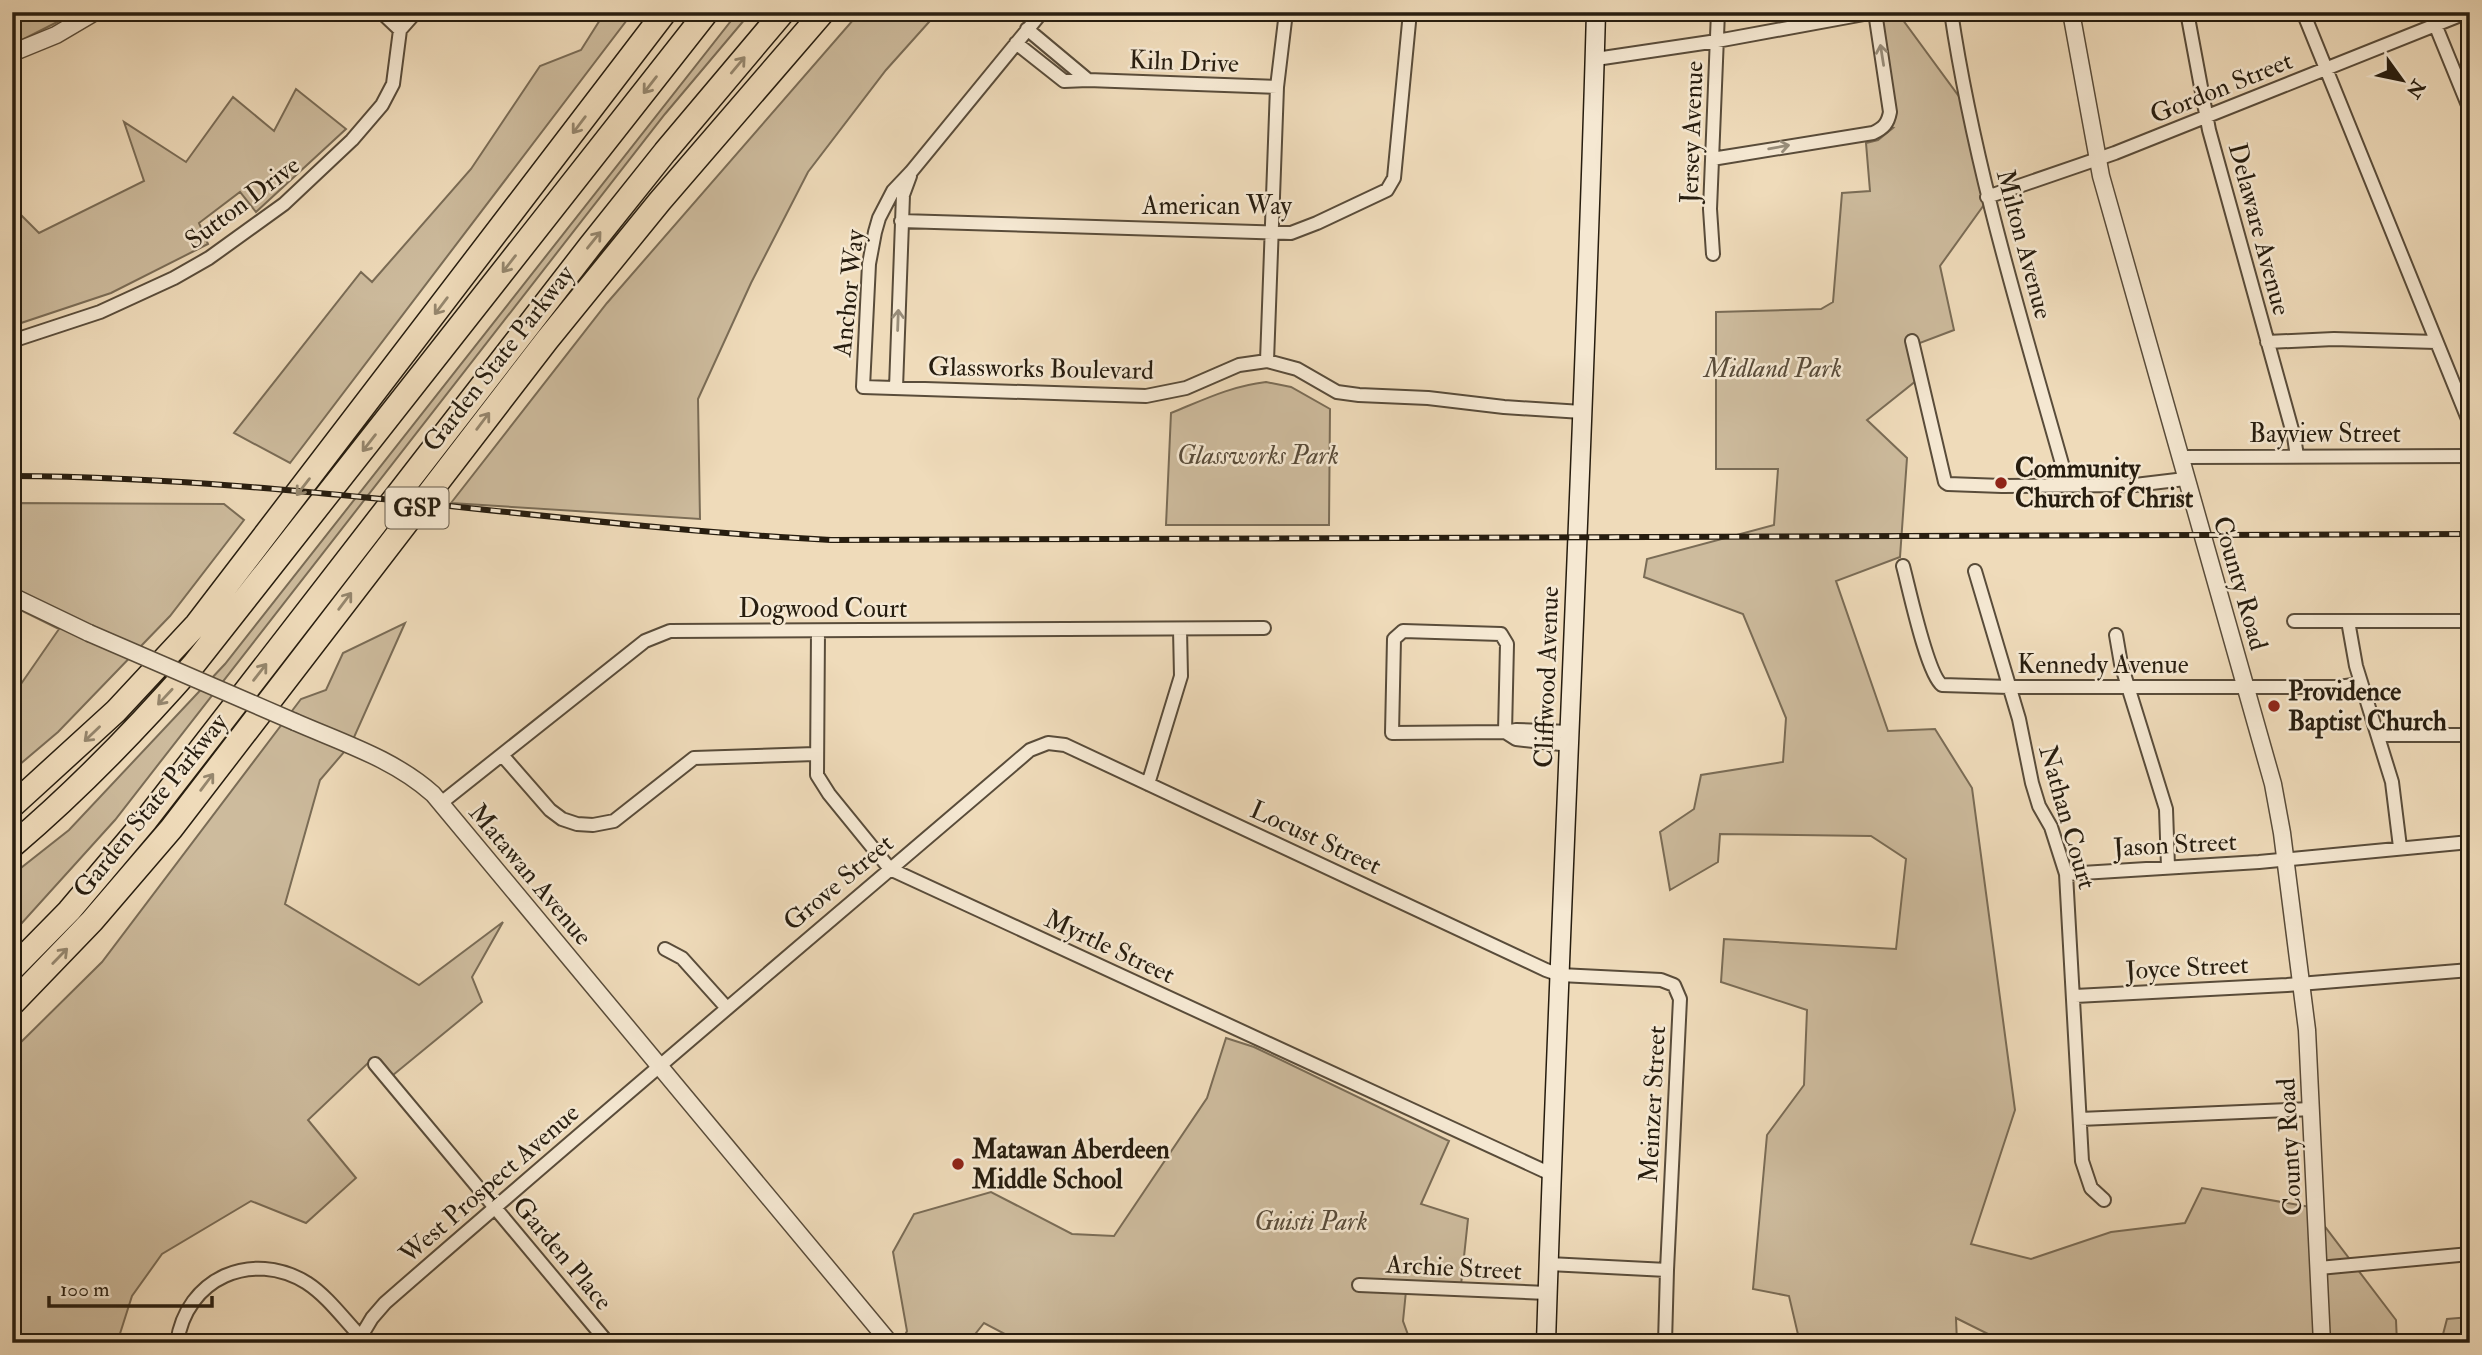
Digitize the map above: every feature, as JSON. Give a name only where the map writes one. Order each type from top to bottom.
[{"type":"highway","points":[[12,806],[116,711],[197,624],[665,12]]},
{"type":"highway","name":"Garden State Parkway","points":[[12,846],[70,795],[116,749],[194,664],[707,12]]},
{"type":"highway","name":"Garden State Parkway","points":[[12,969],[69,911],[146,820],[597,236],[783,12]]},
{"type":"highway","name":"Garden State Parkway","points":[[12,1004],[92,921],[162,839],[547,340],[660,201],[823,12]]},
{"type":"main road","name":"Cliffwood Avenue","points":[[1546,1343],[1550,1174],[1570,739],[1596,12]]},
{"type":"street","points":[[12,53],[56,35],[95,12]]},
{"type":"street","points":[[381,12],[400,30],[416,12]]},
{"type":"street","name":"Anchor Way","points":[[863,387],[869,264],[879,218],[893,191],[1042,12]]},
{"type":"street","points":[[1267,361],[1277,87],[1286,12]]},
{"type":"street","name":"American Way","points":[[901,221],[1291,233],[1317,223],[1387,190],[1394,177],[1410,12]]},
{"type":"street","name":"Jersey Avenue","points":[[1713,254],[1710,209],[1718,12]]},
{"type":"street","points":[[1596,59],[1717,41],[1875,12],[1889,97],[1890,112],[1883,128],[1873,133],[1712,159]]},
{"type":"street","name":"Milton Avenue","points":[[1951,12],[1967,108],[1987,197],[2068,485]]},
{"type":"street","name":"County Road","points":[[2071,12],[2098,159],[2273,784],[2286,859],[2307,1030],[2322,1343]]},
{"type":"street","name":"Delaware Avenue","points":[[2187,12],[2206,118],[2297,456]]},
{"type":"street","points":[[2303,12],[2470,424]]},
{"type":"street","points":[[2430,12],[2470,110]]},
{"type":"street","name":"Gordon Street","points":[[1987,197],[2206,118],[2468,12]]},
{"type":"street","points":[[1027,29],[1088,80]]},
{"type":"street","name":"Sutton Drive","points":[[12,341],[100,312],[154,288],[209,258],[284,204],[352,140],[382,105],[393,84],[400,30]]},
{"type":"street","name":"Kiln Drive","points":[[1016,43],[1064,81],[1277,87]]},
{"type":"street","name":"Anchor Way","points":[[896,388],[901,221],[903,195],[911,172]]},
{"type":"street","points":[[2267,342],[2334,339],[2436,342]]},
{"type":"street","points":[[1912,341],[1945,482],[2002,486],[2135,485],[2186,479]]},
{"type":"street","name":"Glassworks Boulevard","points":[[863,387],[1146,396],[1186,388],[1239,365],[1267,361],[1297,369],[1337,392],[1582,412]]},
{"type":"street","name":"Bayview Street","points":[[2180,457],[2470,456]]},
{"type":"street","name":"Kennedy Avenue","points":[[1903,566],[1925,647],[1938,683],[1951,687],[2338,687],[2361,684]]},
{"type":"street","name":"Nathan Court","points":[[1975,571],[2019,719],[2032,783],[2039,806],[2051,827],[2066,874],[2082,1161],[2085,1177],[2091,1188],[2104,1200]]},
{"type":"street","name":"Matawan Avenue","points":[[12,596],[89,633],[406,772],[422,784],[441,803],[890,1343]]},
{"type":"street","points":[[2294,621],[2470,621]]},
{"type":"street","points":[[2348,621],[2361,684],[2392,782],[2400,847]]},
{"type":"street","name":"Dogwood Court","points":[[441,803],[645,640],[670,631],[1264,628]]},
{"type":"street","points":[[1149,784],[1181,677],[1180,629]]},
{"type":"street","name":"Myrtle Street","points":[[818,631],[817,775],[822,785],[890,869],[1550,1174]]},
{"type":"street","points":[[1505,732],[1507,644],[1501,634],[1403,631],[1394,639],[1392,733],[1505,732],[1516,730],[1570,739]]},
{"type":"street","points":[[2116,635],[2121,664],[2166,809],[2168,867]]},
{"type":"street","points":[[2378,735],[2470,735]]},
{"type":"street","name":"Locust Street","points":[[1051,743],[1065,745],[1560,975]]},
{"type":"street","name":"Grove Street","points":[[659,1065],[1030,750],[1041,744],[1051,743]]},
{"type":"street","points":[[502,755],[562,819],[593,825],[614,821],[694,758],[816,754]]},
{"type":"street","name":"Jason Street","points":[[2066,874],[2286,859],[2470,842]]},
{"type":"street","points":[[665,949],[682,958],[726,1007]]},
{"type":"street","name":"Joyce Street","points":[[2074,996],[2470,970]]},
{"type":"street","name":"Meinzer Street","points":[[1560,975],[1661,980],[1674,985],[1679,993],[1665,1343]]},
{"type":"street","name":"Garden Place","points":[[375,1064],[608,1343]]},
{"type":"street","name":"West Prospect Avenue","points":[[358,1339],[385,1303],[659,1065]]},
{"type":"street","points":[[2080,1119],[2312,1109]]},
{"type":"street","points":[[2319,1268],[2470,1254]]},
{"type":"street","points":[[1549,1264],[1667,1270]]},
{"type":"street","points":[[177,1343],[189,1308],[206,1287],[228,1274],[255,1269],[281,1272],[308,1284],[324,1297],[358,1339]]},
{"type":"street","name":"Archie Street","points":[[1359,1285],[1547,1293]]},
{"type":"green space","points":[[12,12],[77,12],[12,45]]},
{"type":"green space","points":[[605,12],[633,12],[290,463],[234,433],[361,272],[372,282],[471,169],[540,66],[581,50]]},
{"type":"green space","points":[[738,12],[751,12],[665,114],[115,820],[12,934],[12,875],[69,830],[225,664]]},
{"type":"green space","points":[[860,12],[938,12],[886,70],[808,172],[751,283],[698,399],[700,519],[451,503],[607,303]]},
{"type":"green space","name":"Midland Park","points":[[1869,12],[1897,12],[1963,102],[1986,202],[1940,266],[1954,330],[1909,347],[1917,380],[1867,420],[1907,458],[1900,557],[1836,581],[1888,731],[1935,729],[1972,788],[2015,1110],[1971,1244],[2031,1259],[2111,1232],[2185,1223],[2202,1188],[2310,1207],[2396,1320],[2397,1343],[2006,1343],[1956,1318],[1957,1343],[1800,1343],[1789,1296],[1753,1289],[1767,1135],[1804,1085],[1807,1010],[1721,982],[1724,939],[1896,949],[1906,859],[1871,836],[1720,834],[1718,862],[1670,890],[1660,832],[1694,809],[1701,775],[1783,762],[1786,718],[1743,614],[1644,577],[1647,559],[1774,525],[1778,469],[1716,469],[1716,312],[1821,309],[1833,302],[1842,193],[1870,191],[1866,143],[1878,140],[1893,128],[1886,127]]},
{"type":"green space","points":[[296,89],[346,129],[256,212],[240,192],[199,223],[208,244],[111,293],[12,326],[12,206],[39,233],[144,181],[124,122],[186,162],[233,97],[274,131]]},
{"type":"green space","name":"Glassworks Park","points":[[1266,382],[1291,387],[1330,409],[1329,525],[1166,525],[1171,413],[1229,390]]},
{"type":"green space","points":[[12,503],[224,504],[244,520],[170,616],[58,732],[12,771],[12,697],[59,629],[12,606]]},
{"type":"green space","points":[[405,623],[351,744],[320,780],[285,904],[419,985],[503,922],[472,977],[482,1002],[387,1080],[368,1063],[308,1120],[356,1178],[306,1223],[251,1201],[162,1254],[132,1296],[117,1343],[12,1343],[12,1051],[102,962],[301,699],[326,690],[343,653]]},
{"type":"green space","name":"Guisti Park","points":[[1226,1038],[1254,1047],[1449,1141],[1421,1204],[1468,1219],[1461,1285],[1407,1281],[1403,1321],[1411,1343],[1237,1343],[1235,1340],[1233,1343],[1022,1343],[984,1323],[968,1343],[901,1343],[907,1331],[893,1252],[914,1214],[991,1192],[1072,1234],[1114,1236],[1207,1098]]},
{"type":"green space","points":[[2470,1317],[2470,1343],[2408,1343],[2441,1342],[2447,1319]]},
{"type":"railway","points":[[12,476],[218,484],[627,524],[831,540],[2470,534]]},
{"type":"place","name":"Community Church of Christ","points":[[2001,483]]},
{"type":"place","name":"Providence Baptist Church","points":[[2274,706]]},
{"type":"place","name":"Matawan Aberdeen Middle School","points":[[958,1164]]}]
